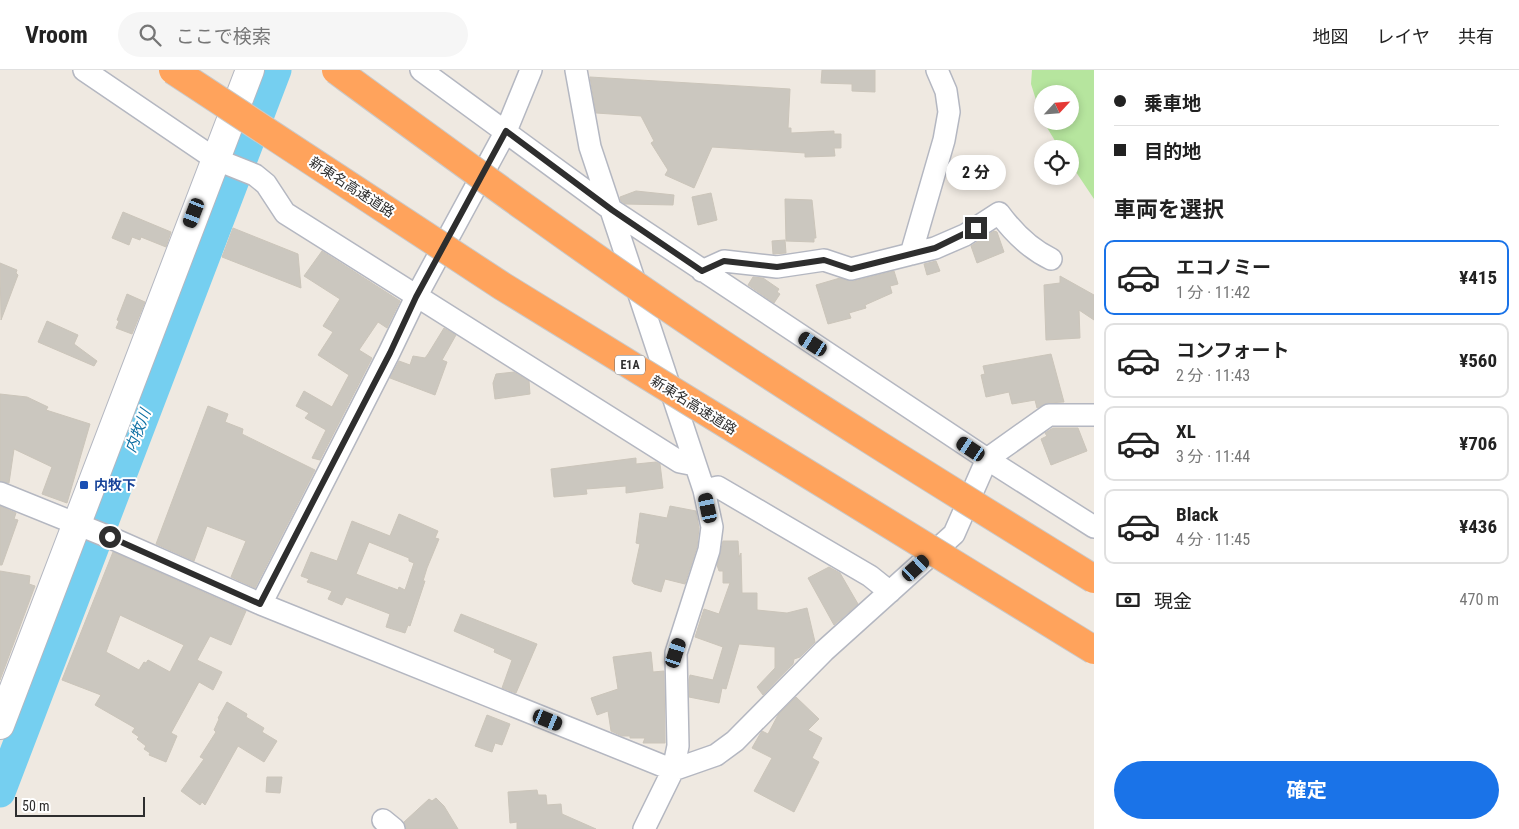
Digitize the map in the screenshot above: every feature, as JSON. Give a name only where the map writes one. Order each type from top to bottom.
[{"type":"highway","name":"新東名高速道路","points":[[173,70],[502,286],[1094,650]]},
{"type":"highway","points":[[336,70],[502,191],[709,335],[916,470],[1094,579]]},
{"type":"street","points":[[84,70],[219,161],[255,175],[266,184],[285,213],[680,462],[695,465]]},
{"type":"street","points":[[0,725],[81,525],[219,161],[250,70]]},
{"type":"street","points":[[421,70],[612,210],[987,459],[1094,527]]},
{"type":"street","points":[[260,604],[390,353],[416,297],[506,131],[531,70]]},
{"type":"street","points":[[576,70],[590,147],[704,490],[712,527],[709,550],[676,653],[678,746],[673,770],[644,829]]},
{"type":"street","points":[[911,254],[944,140],[949,112],[946,92],[937,70]]},
{"type":"street","points":[[702,271],[724,261],[777,267],[824,260],[851,269],[935,248],[965,235],[999,213],[1009,226],[1038,253],[1051,259]]},
{"type":"street","points":[[0,493],[110,537],[260,604],[673,770],[716,755],[735,741],[824,651],[954,534],[987,459],[1049,415],[1094,415]]},
{"type":"street","points":[[704,490],[718,487],[870,576],[890,592]]},
{"type":"green space","points":[[1032,70],[1094,70],[1094,199],[1079,176],[1079,140],[1055,140],[1048,130],[1079,130],[1079,85],[1034,85],[1034,94],[1031,84]]},
{"type":"building","points":[[822,70],[875,70],[875,92],[852,91],[852,84],[821,83]]},
{"type":"building","points":[[590,77],[790,89],[788,128],[791,128],[791,133],[834,131],[834,134],[841,134],[841,148],[834,148],[835,156],[805,157],[805,153],[712,147],[694,188],[665,175],[668,170],[651,143],[654,141],[641,116],[596,113]]},
{"type":"building","points":[[636,191],[674,195],[673,205],[625,204],[621,201],[620,197]]},
{"type":"building","points":[[711,193],[717,220],[698,225],[692,197]]},
{"type":"building","points":[[785,199],[812,200],[816,238],[814,238],[814,242],[786,241]]},
{"type":"building","points":[[123,212],[171,232],[166,247],[141,237],[140,240],[132,237],[129,245],[112,238]]},
{"type":"building","points":[[233,228],[298,254],[301,288],[222,257]]},
{"type":"building","points":[[994,231],[997,232],[1004,252],[977,263],[971,246]]},
{"type":"building","points":[[785,240],[786,253],[773,254],[772,241]]},
{"type":"building","points":[[322,251],[400,301],[387,328],[378,322],[359,350],[372,358],[320,460],[312,458],[326,430],[305,418],[309,413],[296,406],[304,391],[332,407],[349,375],[318,355],[333,332],[323,326],[340,299],[304,276]]},
{"type":"building","points":[[936,261],[940,271],[927,275],[924,264]]},
{"type":"building","points":[[0,263],[17,270],[16,273],[18,275],[1,320]]},
{"type":"building","points":[[894,271],[898,284],[890,286],[892,293],[865,305],[866,308],[849,313],[851,318],[828,324],[816,285],[840,278],[854,281]]},
{"type":"building","points":[[1060,276],[1094,295],[1094,320],[1079,310],[1080,338],[1046,340],[1044,285],[1060,283]]},
{"type":"building","points":[[753,277],[763,278],[779,289],[777,292],[780,294],[774,303],[748,285]]},
{"type":"building","points":[[127,294],[145,302],[132,334],[116,328],[119,321],[117,320]]},
{"type":"building","points":[[47,321],[78,335],[74,344],[97,361],[94,366],[38,342]]},
{"type":"building","points":[[444,328],[456,335],[442,360],[447,362],[435,395],[390,378],[399,361],[410,365],[413,356],[425,358]]},
{"type":"building","points":[[1051,354],[1064,402],[1048,403],[1037,408],[1035,400],[1012,404],[1009,392],[986,397],[981,375],[985,374],[983,366]]},
{"type":"building","points":[[514,372],[529,381],[530,394],[495,399],[493,383],[496,374]]},
{"type":"building","points":[[0,394],[27,397],[48,407],[46,410],[90,424],[67,503],[42,494],[52,467],[14,449],[9,483],[0,481]]},
{"type":"building","points":[[208,406],[228,414],[225,422],[243,429],[242,434],[315,470],[255,588],[231,577],[246,541],[207,526],[194,561],[156,544]]},
{"type":"building","points":[[1053,428],[1078,428],[1087,451],[1051,465],[1041,439],[1047,436],[1045,433]]},
{"type":"building","points":[[636,458],[636,464],[656,462],[660,464],[663,488],[626,493],[626,486],[586,489],[587,494],[554,497],[551,469]]},
{"type":"building","points":[[0,506],[16,513],[14,519],[18,520],[2,565],[0,565]]},
{"type":"building","points":[[670,506],[696,511],[699,528],[697,547],[685,584],[665,579],[661,592],[634,584],[632,581],[640,544],[636,543],[640,513],[667,518]]},
{"type":"building","points":[[399,514],[438,531],[435,538],[439,539],[427,568],[423,581],[425,581],[410,626],[408,625],[405,633],[386,627],[390,614],[346,597],[342,605],[328,599],[332,591],[307,582],[309,579],[301,576],[311,552],[337,561],[352,521],[390,536]],"holes":[[[369,542],[409,558],[409,561],[414,563],[405,590],[399,587],[398,590],[356,574]]]},
{"type":"building","points":[[723,541],[738,541],[739,557],[741,553],[742,593],[757,593],[757,610],[787,613],[807,608],[815,642],[800,657],[794,659],[793,664],[763,695],[757,687],[775,668],[775,647],[739,644],[726,689],[722,688],[719,703],[689,697],[689,680],[690,675],[713,680],[723,647],[695,637],[704,609],[719,614],[730,583],[723,583],[723,571],[719,571],[717,565]]},
{"type":"building","points":[[113,552],[246,611],[231,645],[210,636],[197,660],[222,672],[213,690],[199,682],[171,733],[177,736],[166,762],[149,755],[150,753],[144,749],[146,746],[132,732],[135,728],[95,705],[101,695],[62,680]],"holes":[[[120,615],[184,645],[170,672],[148,660],[146,663],[144,662],[139,670],[106,652]]]},
{"type":"building","points":[[829,567],[840,573],[858,604],[834,625],[808,578]]},
{"type":"building","points":[[0,571],[30,576],[29,584],[35,586],[0,680]]},
{"type":"building","points":[[461,614],[537,644],[516,693],[502,688],[512,660],[494,652],[495,649],[454,631]]},
{"type":"building","points":[[651,652],[653,672],[664,671],[665,743],[643,743],[645,738],[630,738],[630,736],[622,736],[611,731],[608,711],[597,715],[591,698],[618,689],[613,657]]},
{"type":"building","points":[[796,697],[819,719],[808,730],[822,738],[812,758],[819,762],[794,812],[754,791],[772,758],[752,748],[762,731],[768,734],[778,715]]},
{"type":"building","points":[[227,702],[247,714],[246,717],[264,728],[262,732],[277,741],[264,762],[238,746],[205,805],[202,802],[200,805],[181,791],[204,759],[200,757],[216,732],[214,730],[218,718]]},
{"type":"building","points":[[487,715],[510,724],[502,745],[495,743],[492,752],[475,746]]},
{"type":"building","points":[[267,777],[282,777],[280,793],[266,792]]},
{"type":"building","points":[[537,790],[538,795],[546,795],[547,805],[561,804],[562,814],[596,829],[517,829],[517,822],[510,823],[508,792]]},
{"type":"building","points":[[436,798],[444,806],[458,829],[406,829],[404,822],[429,799],[432,801]]},
{"type":"waterway","name":"内牧川","points":[[0,792],[276,70]]},
{"type":"place","name":"内牧下","points":[[84,485]]},
{"type":"route","points":[[110,537],[260,604],[390,353],[416,297],[506,131],[612,210],[702,271],[724,261],[777,267],[824,260],[851,269],[935,248],[976,228]]}]
